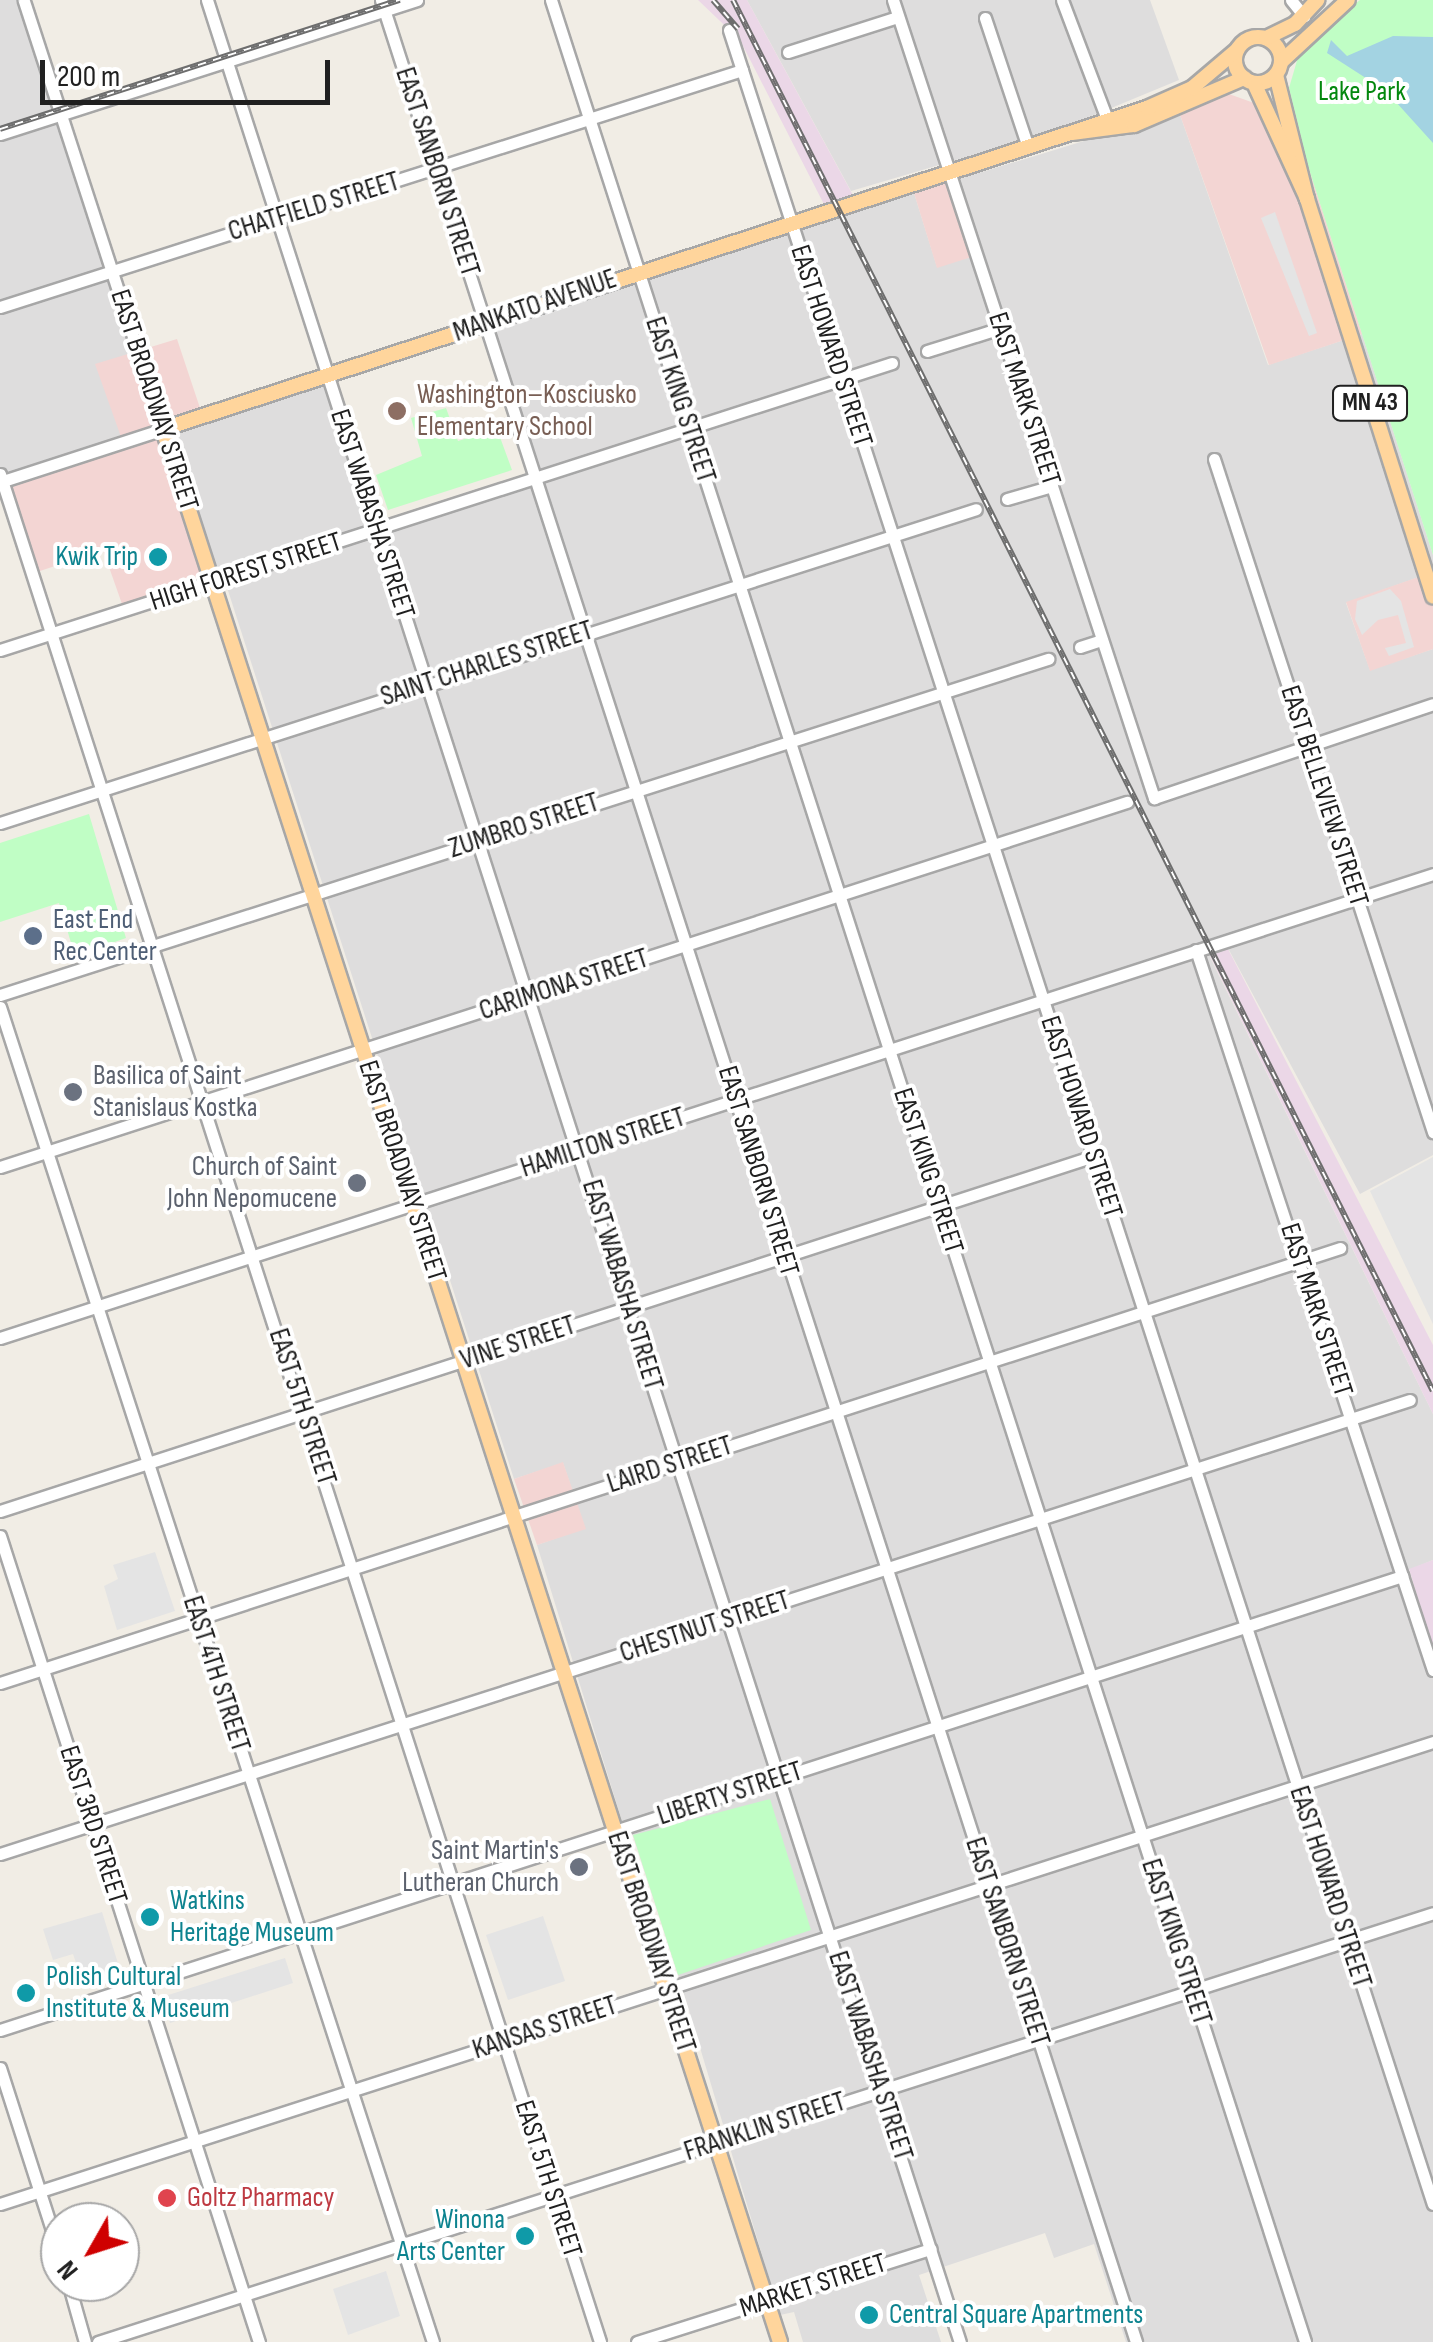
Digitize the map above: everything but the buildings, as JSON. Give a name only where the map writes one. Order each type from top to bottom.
[{"type":"main road","name":"MANKATO AVENUE","points":[[163,429],[638,270],[792,224],[1174,98],[1248,38],[1266,38],[1304,16],[1317,0]]},
{"type":"main road","name":"MANKATO AVENUE","points":[[1071,133],[1134,125],[1279,68],[1348,0]]},
{"type":"main road","name":"MN 43","points":[[1266,38],[1279,68],[1301,154],[1307,199]]},
{"type":"main road","name":"MN 43","points":[[1236,50],[1235,65],[1249,80],[1307,199],[1433,596]]},
{"type":"main road","name":"EAST BROADWAY STREET","points":[[163,429],[780,2342]]},
{"type":"street","name":"EAST BROADWAY STREET","points":[[24,0],[163,429]]},
{"type":"street","name":"EAST WABASHA STREET","points":[[208,0],[960,2342]]},
{"type":"street","points":[[0,134],[227,61],[383,5],[417,0]]},
{"type":"street","name":"EAST KING STREET","points":[[552,0],[1305,2342]]},
{"type":"street","name":"EAST MARK STREET","points":[[893,0],[1154,798],[1307,743]]},
{"type":"street","points":[[1062,0],[1107,120]]},
{"type":"street","points":[[1291,0],[1304,16]]},
{"type":"street","name":"EAST SANBORN STREET","points":[[383,5],[1136,2342]]},
{"type":"street","points":[[788,52],[898,17]]},
{"type":"street","points":[[986,18],[1028,146]]},
{"type":"street","name":"EAST HOWARD STREET","points":[[729,30],[1433,2204]]},
{"type":"street","name":"CHATFIELD STREET","points":[[0,307],[742,70]]},
{"type":"street","points":[[927,351],[1001,328]]},
{"type":"street","name":"HIGH FOREST STREET","points":[[0,650],[892,363]]},
{"type":"street","name":"MANKATO AVENUE","points":[[1,479],[163,429]]},
{"type":"street","name":"EAST BELLEVIEW STREET","points":[[1214,459],[1433,1132]]},
{"type":"street","name":"EAST 5TH STREET","points":[[1,479],[204,1100],[600,2342]]},
{"type":"street","points":[[1007,500],[1052,486]]},
{"type":"street","name":"SAINT CHARLES STREET","points":[[0,823],[583,632],[976,509]]},
{"type":"street","points":[[1080,648],[1102,640]]},
{"type":"street","name":"ZUMBRO STREET","points":[[0,996],[153,943],[1048,658]]},
{"type":"street","points":[[1307,743],[1433,704]]},
{"type":"street","name":"CARIMONA STREET","points":[[0,1167],[1127,802]]},
{"type":"street","name":"HAMILTON STREET","points":[[0,1338],[1433,874]]},
{"type":"street","name":"EAST MARK STREET","points":[[1196,950],[1433,1670]]},
{"type":"street","name":"EAST 4TH STREET","points":[[0,1007],[100,1305],[197,1619],[432,2342]]},
{"type":"street","name":"VINE STREET","points":[[0,1511],[1094,1156]]},
{"type":"street","name":"LAIRD STREET","points":[[0,1683],[1340,1248]]},
{"type":"street","name":"CHESTNUT STREET","points":[[0,1854],[1410,1400]]},
{"type":"street","name":"EAST 3RD STREET","points":[[0,1536],[259,2342]]},
{"type":"street","name":"LIBERTY STREET","points":[[0,2030],[1402,1576]]},
{"type":"street","name":"KANSAS STREET","points":[[0,2204],[1433,1742]]},
{"type":"street","name":"FRANKLIN STREET","points":[[98,2342],[1433,1913]]},
{"type":"street","points":[[0,2068],[45,2202]]},
{"type":"street","name":"MARKET STREET","points":[[637,2342],[931,2249]]},
{"type":"street","points":[[74,2302],[86,2342]]},
{"type":"shaded area","points":[[0,0],[21,0],[136,352],[122,438],[0,479]]},
{"type":"shaded area","points":[[698,0],[747,0],[861,210],[832,220],[740,40]]},
{"type":"shaded area","points":[[747,0],[1150,0],[1179,80],[1058,130],[851,191]]},
{"type":"shaded area","points":[[1229,94],[1254,103],[1275,151],[1308,166],[1362,334],[1269,365],[1179,112]]},
{"type":"shaded area","points":[[1179,112],[1268,365],[1362,334],[1433,555],[1433,572],[1346,603],[1370,670],[1433,649],[1433,1155],[1360,1194],[1229,950],[1210,957],[1433,1414],[1433,1560],[1409,1570],[1433,1648],[1433,2342],[1126,2342],[1094,2244],[1054,2258],[1045,2233],[919,2275],[941,2342],[803,2342],[794,2312],[780,2315],[678,1974],[633,1835],[625,1831],[537,1545],[585,1528],[563,1463],[514,1479],[223,575],[206,578],[157,425],[332,367],[386,521],[537,470],[493,329],[914,193],[937,267],[983,253],[959,179]]},
{"type":"shaded area","points":[[959,179],[984,253],[937,268],[914,193]]},
{"type":"shaded area","points":[[1275,212],[1317,333],[1309,336],[1261,218]]},
{"type":"shaded area","points":[[177,339],[201,411],[157,425],[206,578],[122,604],[103,550],[28,575],[0,487],[121,437],[95,364]]},
{"type":"shaded area","points":[[1433,572],[1433,649],[1370,671],[1346,602]]},
{"type":"shaded area","points":[[1390,589],[1401,601],[1414,647],[1389,656],[1385,648],[1406,643],[1398,615],[1378,620],[1362,635],[1355,619],[1357,601]]},
{"type":"shaded area","points":[[1228,949],[1433,1345],[1433,1414],[1210,956]]},
{"type":"shaded area","points":[[1433,1157],[1433,1324],[1370,1191]]},
{"type":"shaded area","points":[[563,1462],[586,1529],[537,1545],[514,1479]]},
{"type":"shaded area","points":[[155,1552],[175,1611],[117,1630],[104,1586],[118,1579],[113,1565]]},
{"type":"shaded area","points":[[1433,1560],[1433,1648],[1409,1569]]},
{"type":"shaded area","points":[[102,1912],[121,1973],[83,1983],[73,1954],[53,1960],[43,1929]]},
{"type":"shaded area","points":[[543,1916],[565,1981],[508,2000],[486,1935]]},
{"type":"shaded area","points":[[285,1958],[293,1983],[170,2023],[162,1997]]},
{"type":"shaded area","points":[[386,2271],[400,2316],[348,2335],[333,2289]]},
{"type":"green space","name":"Lake Park","points":[[1360,0],[1433,0],[1433,555],[1308,166],[1289,88],[1301,47]]},
{"type":"green space","points":[[446,408],[458,441],[497,429],[512,470],[388,510],[376,475],[422,456],[411,418]]},
{"type":"green space","points":[[89,814],[126,938],[75,956],[59,903],[0,922],[0,843]]},
{"type":"green space","points":[[770,1799],[811,1930],[678,1975],[633,1835]]},
{"type":"water","points":[[1393,36],[1433,37],[1433,143],[1386,91],[1327,53],[1331,40],[1347,56]]},
{"type":"railway","points":[[0,129],[400,0]]},
{"type":"railway","points":[[713,0],[738,29]]},
{"type":"railway","points":[[733,0],[1433,1391]]},
{"type":"place","name":"Washington–Kosciusko Elementary School","points":[[397,411]]},
{"type":"place","name":"Kwik Trip","points":[[158,557]]},
{"type":"place","name":"East End Rec Center","points":[[33,936]]},
{"type":"place","name":"Basilica of Saint Stanislaus Kostka","points":[[73,1092]]},
{"type":"place","name":"Church of Saint John Nepomucene","points":[[357,1183]]},
{"type":"place","name":"Saint Martin's Lutheran Church","points":[[579,1867]]},
{"type":"place","name":"Watkins Heritage Museum","points":[[150,1917]]},
{"type":"place","name":"Polish Cultural Institute & Museum","points":[[26,1993]]},
{"type":"place","name":"Goltz Pharmacy","points":[[167,2198]]},
{"type":"place","name":"Winona Arts Center","points":[[525,2236]]},
{"type":"place","name":"Central Square Apartments","points":[[869,2315]]}]
